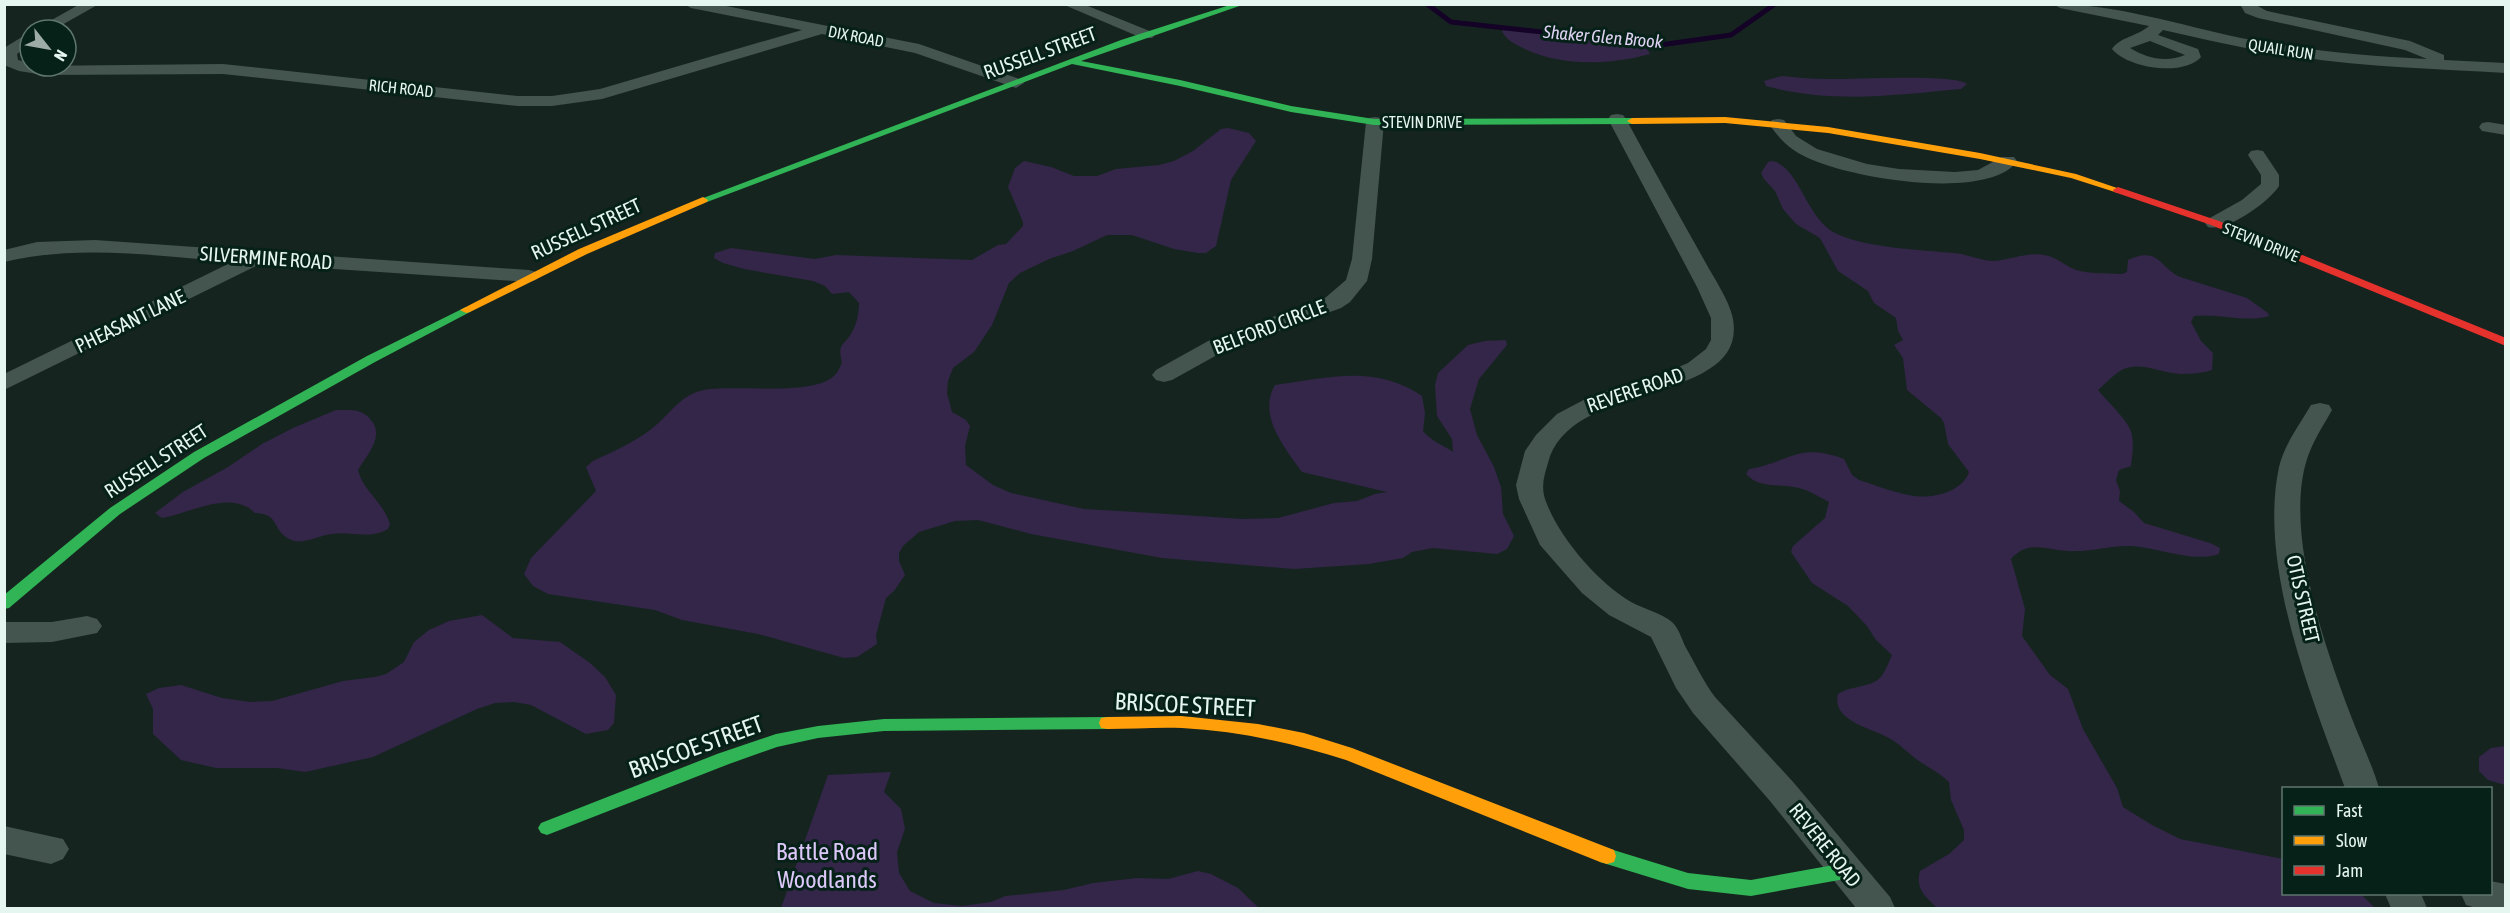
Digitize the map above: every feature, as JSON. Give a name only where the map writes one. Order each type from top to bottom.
[{"type":"street","points":[[65,18],[92,4]]},
{"type":"street","name":"DIX ROAD","points":[[691,4],[926,50],[1016,83]]},
{"type":"street","points":[[741,14],[756,4]]},
{"type":"street","points":[[1069,4],[1147,35]]},
{"type":"street","name":"RUSSELL STREET","points":[[4,604],[86,534],[173,471],[297,399],[528,276],[667,214],[1072,62],[1242,4]]},
{"type":"street","name":"QUAIL RUN","points":[[2060,4],[2244,43],[2309,54],[2364,60],[2505,68]]},
{"type":"street","points":[[2247,4],[2250,10],[2264,15],[2425,51],[2448,65]]},
{"type":"street","points":[[2342,15],[2384,40]]},
{"type":"street","points":[[2146,37],[2160,25]]},
{"type":"street","name":"RICH ROAD","points":[[78,70],[223,69],[540,102],[602,94],[820,30]]},
{"type":"street","name":"RICH ROAD","points":[[18,46],[9,52],[8,59],[18,65]]},
{"type":"street","name":"STEVIN DRIVE","points":[[1072,62],[1102,70],[1170,81],[1290,109],[1375,122],[1711,119],[1778,124],[1888,139],[2008,161],[2112,187],[2216,223],[2505,343]]},
{"type":"street","name":"REVERE ROAD","points":[[1617,119],[1708,286],[1722,318],[1724,329],[1722,340],[1710,358],[1688,373],[1602,400],[1566,419],[1545,440],[1538,451],[1529,485],[1532,499],[1550,539],[1592,586],[1619,608],[1662,630],[1692,688],[1704,705],[1782,792],[1877,909]]},
{"type":"street","name":"BELFORD CIRCLE","points":[[1164,375],[1218,345],[1325,307],[1356,281],[1362,259],[1375,122]]},
{"type":"street","points":[[1778,124],[1788,138],[1803,148],[1843,163],[1897,176],[1944,178],[1976,176],[1990,173],[2008,161]]},
{"type":"street","points":[[2216,223],[2249,204],[2270,186],[2270,175],[2257,155]]},
{"type":"street","name":"SILVERMINE ROAD","points":[[4,256],[38,248],[95,246],[528,276]]},
{"type":"street","name":"PHEASANT LANE","points":[[4,383],[255,258]]},
{"type":"street","name":"OTIS STREET","points":[[2320,410],[2300,445],[2291,468],[2287,495],[2287,527],[2301,602],[2330,704],[2361,787]]},
{"type":"street","points":[[4,633],[52,632],[87,626]]},
{"type":"street","name":"BRISCOE STREET","points":[[547,828],[723,759],[776,741],[818,732],[884,725],[1182,722],[1258,730],[1344,752],[1610,857],[1688,881],[1751,888],[1845,871]]},
{"type":"street","points":[[4,840],[51,849]]},
{"type":"street","points":[[2403,895],[2409,909]]},
{"type":"street","points":[[2483,895],[2505,900]]},
{"type":"green space","points":[[1504,29],[1557,31],[1612,38],[1645,45],[1650,54],[1602,62],[1569,61],[1523,48],[1508,39],[1502,31]]},
{"type":"green space","points":[[1782,76],[1819,79],[1942,79],[1967,84],[1961,89],[1863,97],[1814,95],[1766,86],[1764,81]]},
{"type":"green space","points":[[1228,128],[1249,133],[1256,141],[1231,180],[1216,246],[1206,253],[1198,253],[1174,249],[1132,235],[1107,235],[1020,273],[1009,283],[992,325],[974,352],[953,368],[948,381],[947,393],[952,412],[966,420],[970,426],[965,446],[966,465],[993,485],[1011,493],[1084,509],[1243,519],[1278,518],[1334,503],[1357,501],[1387,492],[1302,472],[1281,442],[1271,419],[1270,396],[1275,385],[1350,376],[1386,380],[1404,386],[1422,396],[1425,413],[1423,431],[1453,452],[1452,439],[1437,416],[1435,385],[1438,373],[1468,345],[1506,340],[1507,345],[1479,379],[1470,409],[1477,435],[1494,467],[1501,487],[1503,514],[1514,536],[1507,549],[1497,554],[1433,548],[1412,552],[1403,558],[1369,564],[1294,569],[1162,558],[1031,534],[978,520],[955,521],[919,532],[903,546],[899,553],[899,561],[905,575],[886,598],[876,635],[877,644],[857,657],[844,658],[758,634],[682,620],[655,610],[548,594],[533,586],[524,574],[531,558],[596,491],[586,467],[593,461],[643,435],[692,394],[714,389],[809,386],[824,382],[837,372],[842,363],[842,345],[854,329],[858,314],[859,303],[849,292],[832,294],[825,286],[813,281],[723,263],[714,258],[715,253],[731,248],[815,259],[836,255],[972,260],[998,245],[1006,244],[1023,226],[1008,187],[1015,168],[1024,161],[1051,167],[1074,176],[1097,176],[1116,169],[1159,165],[1174,161],[1193,151],[1221,129]]},
{"type":"green space","points":[[1773,161],[1783,166],[1826,227],[1849,239],[1894,248],[1959,254],[1989,261],[2044,255],[2076,270],[2099,273],[2122,274],[2127,272],[2128,260],[2138,256],[2152,256],[2180,277],[2247,298],[2268,313],[2269,316],[2251,319],[2194,316],[2191,322],[2201,341],[2213,353],[2212,370],[2180,374],[2142,367],[2127,368],[2117,373],[2098,390],[2128,425],[2132,436],[2131,466],[2119,470],[2116,480],[2120,491],[2119,501],[2144,523],[2210,543],[2220,548],[2219,554],[2187,556],[2132,546],[2076,551],[2034,547],[2018,552],[2011,559],[2025,609],[2022,636],[2050,675],[2068,689],[2083,729],[2117,788],[2123,807],[2180,839],[2282,859],[2282,895],[2362,895],[2375,908],[1937,908],[1925,896],[1919,883],[1920,871],[1949,854],[1964,840],[1964,830],[1951,800],[1949,782],[1893,740],[1854,722],[1841,711],[1837,703],[1838,694],[1879,679],[1892,655],[1876,640],[1867,626],[1848,606],[1812,583],[1791,552],[1793,546],[1825,518],[1829,502],[1799,488],[1756,482],[1746,474],[1749,469],[1795,455],[1815,452],[1844,459],[1852,475],[1859,480],[1903,494],[1926,496],[1952,490],[1965,479],[1969,472],[1948,444],[1941,418],[1907,390],[1903,358],[1894,345],[1903,340],[1898,331],[1896,318],[1874,303],[1868,291],[1838,271],[1820,238],[1796,224],[1783,209],[1775,191],[1761,173],[1768,162]]},
{"type":"green space","points":[[336,410],[364,413],[375,426],[373,445],[358,470],[364,484],[387,516],[390,524],[388,529],[367,535],[339,533],[297,541],[286,537],[272,518],[234,503],[210,505],[162,518],[155,513],[183,492],[228,467],[262,444]]},
{"type":"green space","points":[[482,615],[513,638],[560,642],[590,663],[605,677],[616,695],[614,723],[608,730],[586,734],[531,705],[514,702],[495,703],[373,757],[305,772],[277,768],[216,768],[181,760],[153,734],[153,709],[146,694],[159,688],[181,685],[222,698],[250,702],[272,701],[343,681],[386,674],[404,662],[414,642],[429,630],[449,621]]},
{"type":"green space","points":[[2506,746],[2505,785],[2488,780],[2479,771],[2479,757],[2491,748]]},
{"type":"green space","name":"Battle Road Woodlands","points":[[891,772],[884,792],[901,809],[905,829],[897,852],[899,873],[910,891],[934,903],[962,906],[991,902],[1005,896],[1064,890],[1093,883],[1137,878],[1168,879],[1198,871],[1211,874],[1238,888],[1259,908],[781,908],[828,775]]},
{"type":"waterway","name":"Shaker Glen Brook","points":[[1427,4],[1451,22],[1660,45],[1731,35],[1775,4]]},
{"type":"traffic: fast","points":[[703,200],[1124,42],[1242,4]]},
{"type":"traffic: fast","points":[[1072,62],[1180,83],[1291,109],[1374,122],[1632,121]]},
{"type":"traffic: fast","points":[[4,604],[115,511],[199,455],[371,359],[466,310]]},
{"type":"traffic: fast","points":[[547,828],[723,759],[776,741],[818,732],[884,725],[1107,723]]},
{"type":"traffic: fast","points":[[1607,856],[1688,881],[1751,888],[1845,871]]},
{"type":"traffic: slow","points":[[1632,121],[1725,120],[1828,130],[1980,156],[2073,176],[2118,190]]},
{"type":"traffic: slow","points":[[466,310],[583,252],[703,200]]},
{"type":"traffic: slow","points":[[1107,723],[1182,722],[1258,730],[1304,740],[1352,755],[1607,856]]},
{"type":"traffic: jam","points":[[2118,190],[2215,223],[2506,343]]}]
